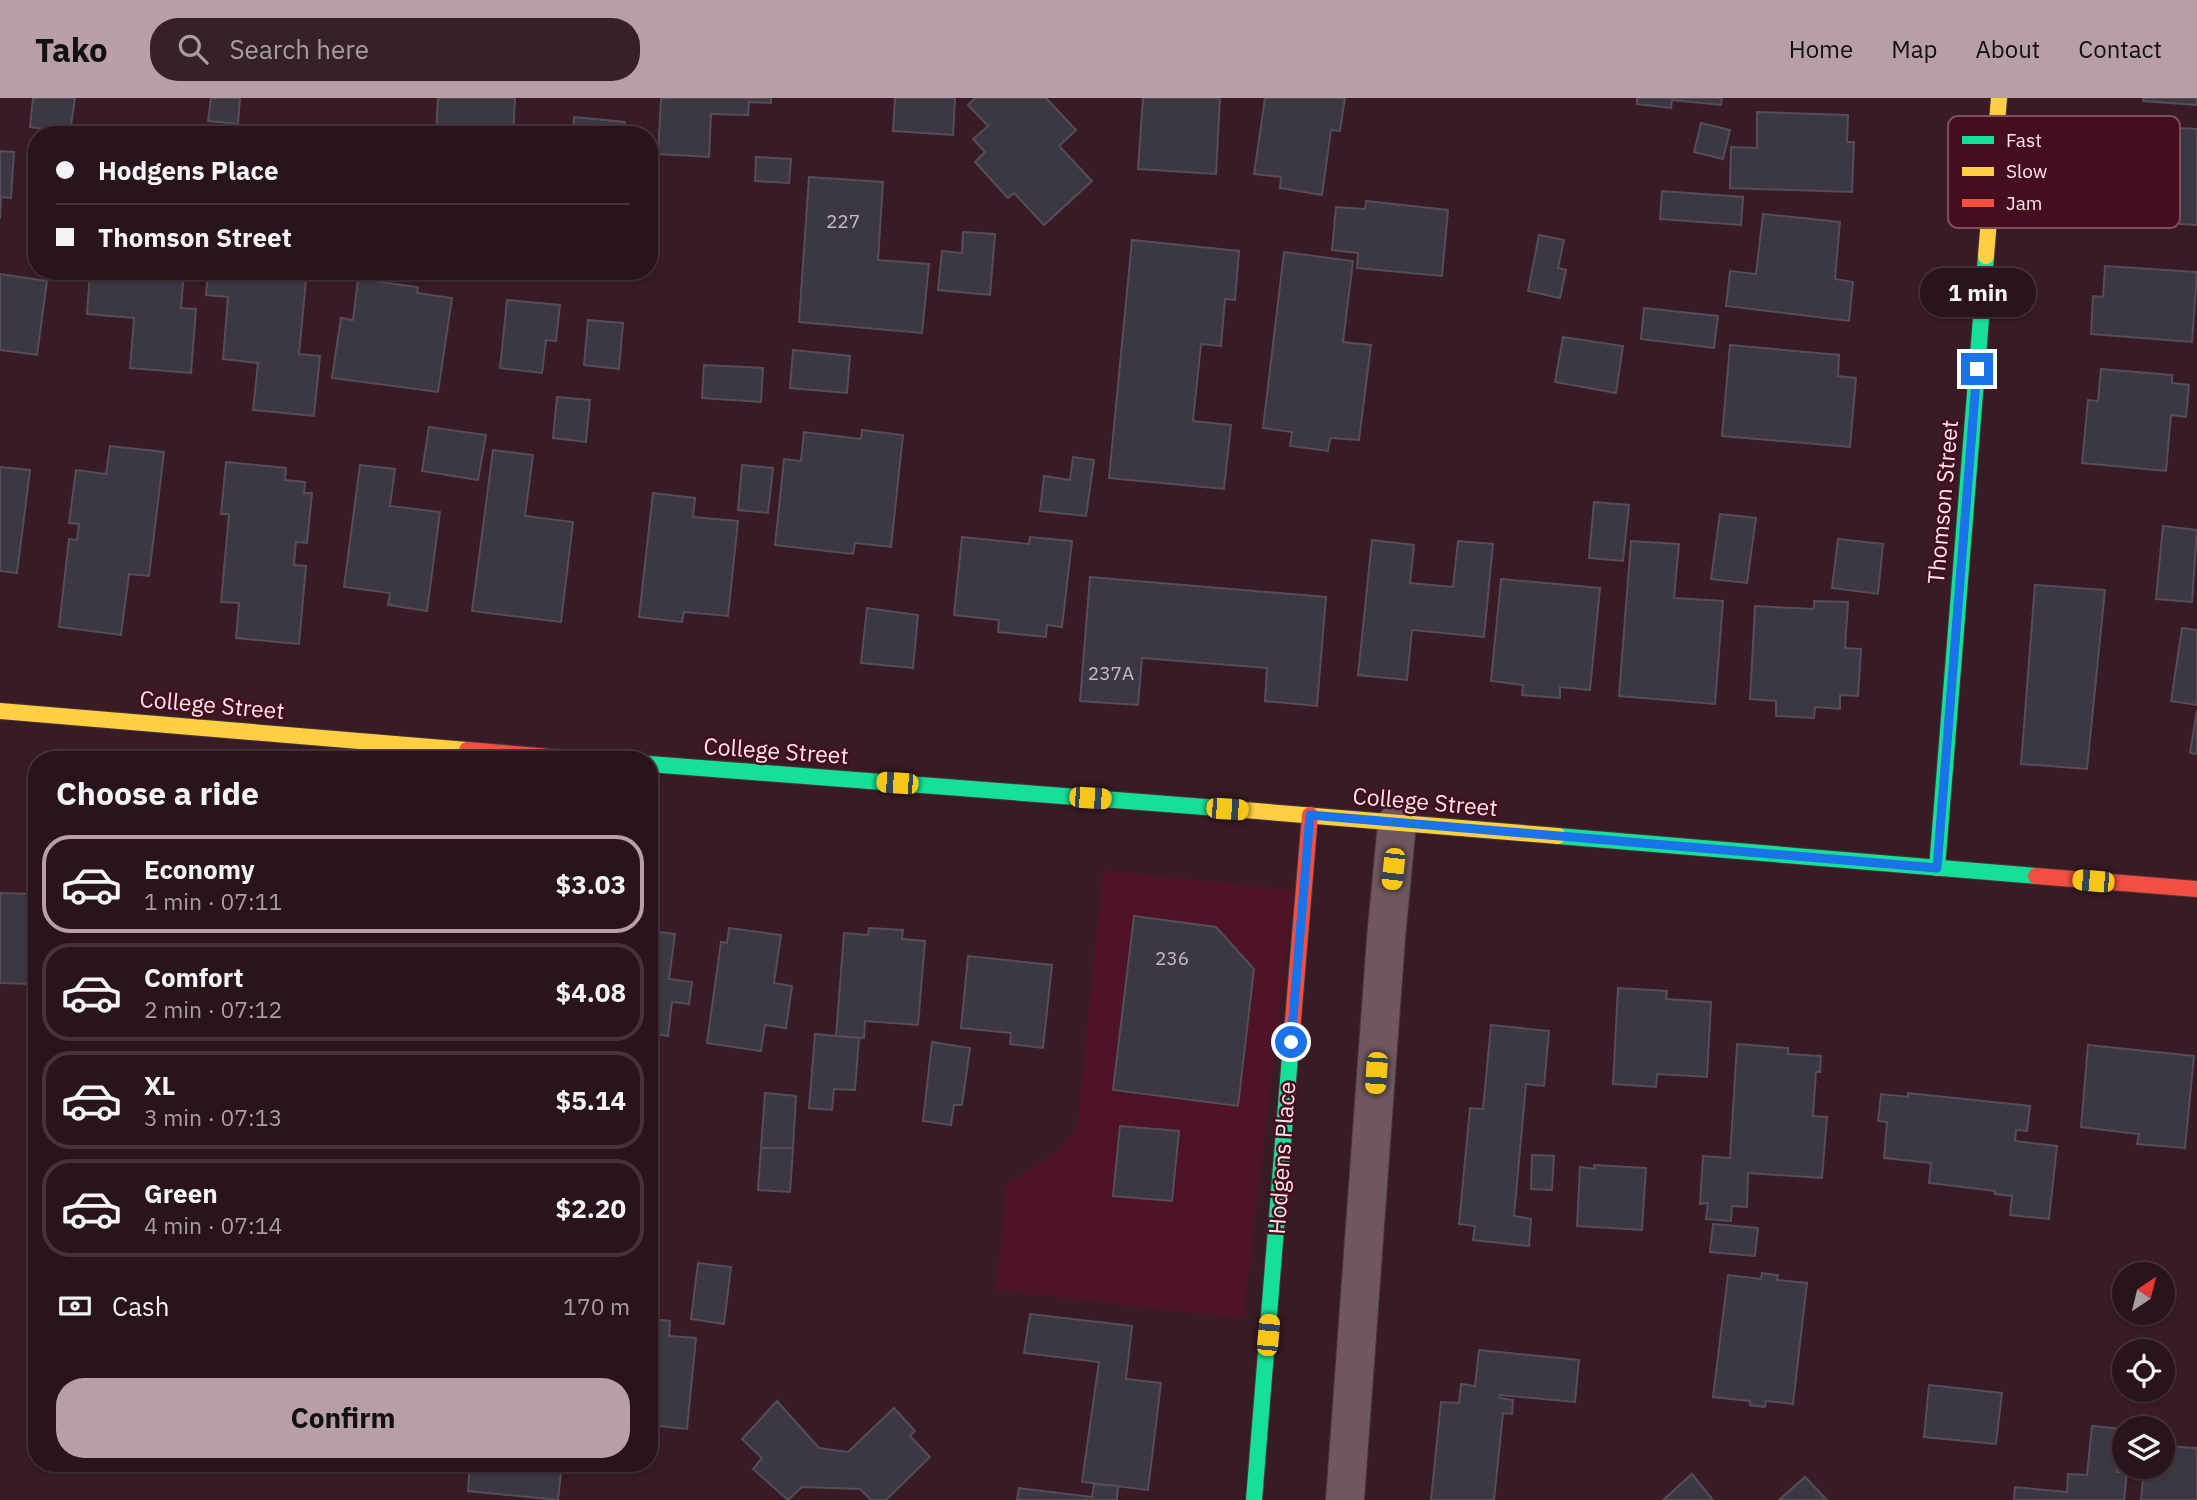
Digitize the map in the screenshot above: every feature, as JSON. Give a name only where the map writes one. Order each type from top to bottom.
[{"type":"street","name":"Thomson Street","points":[[1998,116],[1999,98]]},
{"type":"street","name":"Thomson Street","points":[[1937,868],[1989,228]]},
{"type":"street","name":"College Street","points":[[0,711],[479,751]]},
{"type":"street","name":"College Street","points":[[658,765],[1310,815],[2197,889]]},
{"type":"street","name":"Hodgens Place","points":[[1254,1500],[1310,815]]},
{"type":"street","points":[[1345,1500],[1397,823]]},
{"type":"shaded area","points":[[1103,870],[1294,890],[1243,1319],[996,1290],[1006,1185],[1054,1153],[1077,1129]]},
{"type":"building","points":[[33,98],[75,98],[71,126],[30,126]]},
{"type":"building","points":[[211,98],[240,98],[238,124],[208,121]]},
{"type":"building","points":[[438,98],[515,98],[513,126],[436,126]]},
{"type":"building","points":[[771,98],[771,103],[749,102],[748,115],[711,114],[709,157],[658,154],[661,99]]},
{"type":"building","points":[[895,98],[955,98],[953,135],[893,131]]},
{"type":"building","points":[[975,98],[1046,98],[1076,130],[1059,146],[1092,181],[1044,225],[1014,193],[1008,198],[975,162],[985,152],[973,139],[988,126],[968,105]]},
{"type":"building","points":[[1143,98],[1220,98],[1216,174],[1138,169]]},
{"type":"building","points":[[1265,98],[1345,98],[1340,131],[1331,130],[1322,195],[1280,188],[1281,177],[1254,174]]},
{"type":"building","points":[[1637,98],[1722,98],[1721,105],[1672,100],[1671,108],[1637,104]]},
{"type":"building","points":[[2143,98],[2197,98],[2197,105],[2143,101]]},
{"type":"building","points":[[1757,112],[1848,115],[1847,142],[1854,142],[1852,192],[1730,188],[1731,147],[1757,148]]},
{"type":"building","points":[[574,117],[625,122],[625,126],[573,126]]},
{"type":"building","points":[[1701,123],[1730,130],[1723,159],[1694,152]]},
{"type":"building","points":[[2180,128],[2197,129],[2197,225],[2180,224]]},
{"type":"building","points":[[0,151],[14,152],[11,198],[1,197],[0,219]]},
{"type":"building","points":[[756,157],[791,159],[789,183],[755,181]]},
{"type":"building","points":[[809,177],[883,182],[878,260],[929,264],[922,333],[799,322]]},
{"type":"building","points":[[1662,191],[1743,197],[1741,225],[1660,219]]},
{"type":"building","points":[[1366,201],[1448,210],[1442,276],[1357,268],[1358,253],[1332,250],[1336,207],[1365,209]]},
{"type":"building","points":[[1763,214],[1840,222],[1835,279],[1853,282],[1849,321],[1726,306],[1730,271],[1756,274]]},
{"type":"building","points":[[963,232],[995,234],[990,295],[938,290],[942,251],[962,253]]},
{"type":"building","points":[[1539,235],[1564,240],[1558,268],[1566,270],[1560,298],[1528,291]]},
{"type":"building","points":[[1132,240],[1239,251],[1235,300],[1225,299],[1221,346],[1201,344],[1193,421],[1231,425],[1224,489],[1109,478]]},
{"type":"building","points":[[1284,252],[1353,261],[1343,342],[1371,345],[1359,440],[1330,438],[1328,451],[1290,446],[1292,432],[1263,428]]},
{"type":"building","points":[[2105,266],[2197,272],[2192,342],[2091,334],[2093,296],[2103,297]]},
{"type":"building","points":[[0,274],[47,281],[37,355],[0,350]]},
{"type":"building","points":[[89,280],[183,280],[181,308],[196,309],[191,373],[130,368],[134,318],[87,314]]},
{"type":"building","points":[[207,280],[306,280],[299,354],[320,356],[314,416],[253,410],[258,363],[223,359],[228,297],[206,295]]},
{"type":"building","points":[[358,280],[418,287],[417,293],[452,298],[438,392],[332,378],[341,318],[353,320]]},
{"type":"building","points":[[507,300],[560,305],[556,341],[546,340],[542,373],[500,368]]},
{"type":"building","points":[[1644,308],[1718,316],[1714,348],[1641,339]]},
{"type":"building","points":[[588,320],[623,323],[619,369],[584,365]]},
{"type":"building","points":[[1563,337],[1623,346],[1616,393],[1555,382]]},
{"type":"building","points":[[1730,345],[1839,355],[1838,376],[1856,378],[1850,447],[1722,436]]},
{"type":"building","points":[[793,350],[850,356],[847,393],[790,388]]},
{"type":"building","points":[[704,365],[763,368],[761,402],[702,398]]},
{"type":"building","points":[[2101,369],[2172,375],[2172,383],[2189,385],[2186,417],[2171,415],[2166,471],[2082,463],[2088,400],[2098,401]]},
{"type":"building","points":[[557,397],[590,400],[586,442],[553,438]]},
{"type":"building","points":[[429,427],[486,435],[478,480],[422,471]]},
{"type":"building","points":[[862,430],[903,435],[891,547],[855,543],[853,554],[775,545],[784,459],[801,461],[804,432],[861,439]]},
{"type":"building","points":[[110,446],[164,452],[149,576],[129,574],[121,635],[59,627],[69,539],[77,540],[79,524],[69,523],[76,470],[106,474]]},
{"type":"building","points":[[493,450],[533,455],[525,516],[573,522],[561,622],[472,611]]},
{"type":"building","points":[[1073,457],[1094,460],[1086,516],[1040,511],[1044,476],[1070,480]]},
{"type":"building","points":[[226,462],[286,468],[285,480],[305,482],[304,493],[312,493],[307,543],[296,542],[294,565],[306,566],[299,644],[236,638],[239,603],[221,602],[229,514],[221,514]]},
{"type":"building","points":[[360,465],[395,469],[390,506],[440,512],[427,611],[388,605],[390,593],[344,587]]},
{"type":"building","points":[[742,465],[773,468],[768,513],[738,510]]},
{"type":"building","points":[[0,467],[30,470],[17,573],[0,571]]},
{"type":"building","points":[[653,493],[695,498],[693,517],[738,521],[728,616],[684,612],[682,622],[639,617]]},
{"type":"building","points":[[1594,502],[1629,505],[1623,561],[1589,558]]},
{"type":"building","points":[[1720,514],[1756,518],[1747,583],[1711,579]]},
{"type":"building","points":[[2163,526],[2197,530],[2192,602],[2156,599]]},
{"type":"building","points":[[962,537],[1029,544],[1030,537],[1072,541],[1062,627],[1047,625],[1046,637],[998,632],[999,620],[954,615]]},
{"type":"building","points":[[1838,539],[1883,544],[1878,594],[1832,588]]},
{"type":"building","points":[[1372,540],[1414,545],[1410,583],[1453,587],[1458,541],[1493,544],[1484,637],[1412,630],[1407,680],[1358,675]]},
{"type":"building","points":[[1631,541],[1679,544],[1674,598],[1723,601],[1715,704],[1619,696]]},
{"type":"building","points":[[1090,577],[1326,597],[1317,706],[1265,701],[1267,668],[1142,658],[1138,705],[1080,701]]},
{"type":"building","points":[[1501,579],[1600,588],[1590,690],[1560,687],[1560,698],[1522,695],[1523,685],[1491,681]]},
{"type":"building","points":[[2035,585],[2105,590],[2087,769],[2021,764]]},
{"type":"building","points":[[1814,601],[1848,602],[1845,648],[1861,649],[1858,696],[1840,695],[1840,709],[1815,707],[1814,718],[1776,716],[1776,701],[1750,699],[1755,606],[1814,609]]},
{"type":"building","points":[[867,608],[918,615],[913,668],[861,663]]},
{"type":"building","points":[[2182,628],[2197,630],[2197,705],[2171,701]]},
{"type":"building","points":[[2197,710],[2197,754],[2190,753]]},
{"type":"building","points":[[0,893],[28,894],[28,984],[0,983]]},
{"type":"building","points":[[1134,916],[1216,927],[1254,969],[1238,1106],[1113,1090]]},
{"type":"building","points":[[729,928],[781,935],[774,983],[792,986],[786,1028],[765,1025],[761,1051],[707,1043],[721,942],[727,943]]},
{"type":"building","points":[[869,928],[903,930],[902,939],[925,941],[918,1025],[865,1021],[864,1038],[836,1036],[844,933],[868,935]]},
{"type":"building","points":[[658,932],[675,934],[669,979],[692,982],[689,1004],[672,1002],[668,1036],[658,1034]]},
{"type":"building","points":[[968,956],[1052,965],[1043,1048],[1010,1044],[1011,1033],[961,1028]]},
{"type":"building","points":[[1618,988],[1667,991],[1666,999],[1711,1002],[1707,1077],[1657,1074],[1656,1087],[1613,1084]]},
{"type":"building","points":[[1491,1025],[1549,1031],[1544,1086],[1526,1084],[1514,1216],[1531,1219],[1529,1246],[1473,1240],[1475,1226],[1459,1224],[1470,1108],[1483,1109]]},
{"type":"building","points":[[815,1034],[859,1038],[855,1090],[834,1089],[832,1110],[809,1108]]},
{"type":"building","points":[[932,1042],[970,1048],[962,1105],[954,1105],[951,1125],[923,1121]]},
{"type":"building","points":[[1737,1044],[1788,1048],[1788,1054],[1821,1056],[1820,1072],[1816,1072],[1813,1116],[1827,1117],[1822,1178],[1748,1173],[1747,1207],[1732,1206],[1731,1221],[1706,1219],[1708,1203],[1700,1204],[1703,1156],[1730,1158]]},
{"type":"building","points":[[2088,1045],[2194,1056],[2185,1148],[2137,1144],[2139,1134],[2081,1127]]},
{"type":"building","points":[[765,1093],[796,1096],[793,1148],[761,1148]]},
{"type":"building","points":[[1908,1093],[2030,1106],[2027,1131],[2016,1130],[2015,1141],[2057,1146],[2049,1219],[2010,1215],[2012,1196],[1995,1194],[1995,1191],[1929,1183],[1931,1163],[1884,1158],[1887,1122],[1878,1121],[1881,1094],[1908,1097]]},
{"type":"building","points":[[1120,1126],[1179,1131],[1172,1201],[1113,1196]]},
{"type":"building","points":[[761,1148],[793,1148],[790,1192],[758,1190]]},
{"type":"building","points":[[1532,1155],[1554,1156],[1552,1190],[1531,1189]]},
{"type":"building","points":[[1594,1165],[1646,1168],[1642,1230],[1577,1226],[1580,1167],[1595,1169]]},
{"type":"building","points":[[1713,1224],[1758,1228],[1755,1256],[1710,1252]]},
{"type":"building","points":[[698,1263],[731,1267],[724,1324],[691,1319]]},
{"type":"building","points":[[1762,1273],[1778,1275],[1777,1280],[1807,1283],[1793,1404],[1766,1401],[1765,1407],[1750,1405],[1750,1401],[1713,1397],[1728,1275],[1761,1279]]},
{"type":"building","points":[[1030,1314],[1132,1326],[1126,1379],[1161,1383],[1148,1490],[1082,1482],[1099,1362],[1024,1353]]},
{"type":"building","points":[[658,1320],[670,1321],[669,1336],[696,1338],[687,1429],[658,1426]]},
{"type":"building","points":[[1479,1350],[1579,1360],[1575,1402],[1500,1395],[1499,1398],[1513,1400],[1512,1414],[1503,1413],[1494,1500],[1431,1500],[1441,1402],[1459,1403],[1461,1384],[1475,1386]]},
{"type":"building","points":[[1929,1385],[2002,1393],[1996,1444],[1924,1437]]},
{"type":"building","points":[[777,1401],[819,1448],[848,1452],[894,1408],[915,1431],[910,1436],[930,1457],[886,1500],[871,1500],[860,1489],[802,1487],[788,1500],[753,1469],[762,1458],[742,1439]]},
{"type":"building","points":[[2092,1426],[2112,1428],[2112,1479],[2126,1479],[2124,1500],[2014,1500],[2015,1487],[2067,1492],[2068,1474],[2087,1475]]},
{"type":"building","points":[[2175,1447],[2197,1448],[2197,1500],[2141,1500],[2143,1479],[2175,1479]]},
{"type":"building","points":[[469,1472],[561,1472],[558,1500],[468,1491]]},
{"type":"building","points":[[1692,1474],[1713,1500],[1663,1500]]},
{"type":"building","points":[[1805,1477],[1827,1500],[1779,1500]]},
{"type":"building","points":[[1094,1484],[1118,1486],[1117,1500],[1017,1500],[1019,1488],[1092,1497]]},
{"type":"traffic: fast","points":[[1937,868],[1986,256]]},
{"type":"traffic: fast","points":[[658,765],[1244,810]]},
{"type":"traffic: fast","points":[[1558,836],[2036,876]]},
{"type":"traffic: fast","points":[[1254,1500],[1291,1044]]},
{"type":"traffic: slow","points":[[1998,116],[1999,98]]},
{"type":"traffic: slow","points":[[1986,256],[1988,228]]},
{"type":"traffic: slow","points":[[0,711],[467,750]]},
{"type":"traffic: slow","points":[[1244,810],[1558,836]]},
{"type":"traffic: jam","points":[[467,750],[479,751]]},
{"type":"traffic: jam","points":[[1291,1044],[1310,815]]},
{"type":"traffic: jam","points":[[2036,876],[2197,889]]},
{"type":"route","points":[[1291,1042],[1310,815],[1937,868],[1977,369]]}]
